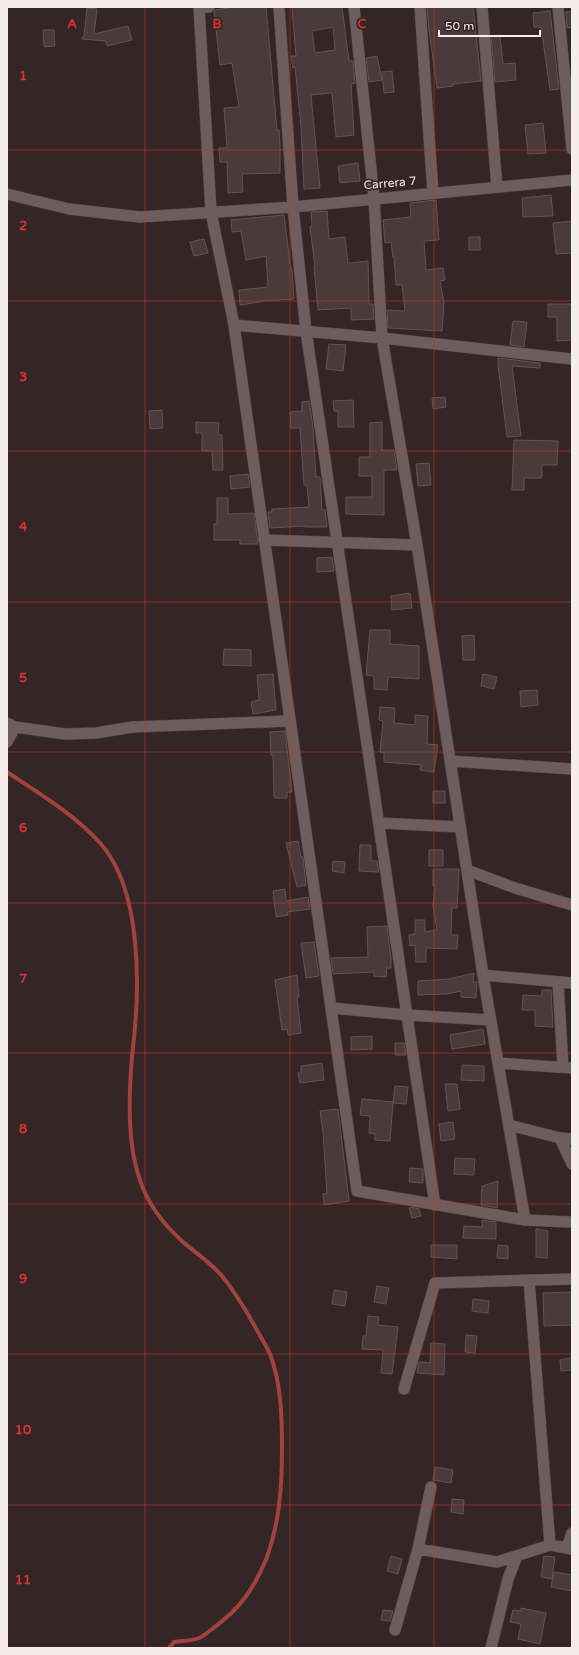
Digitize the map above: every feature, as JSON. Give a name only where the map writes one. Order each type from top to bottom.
[{"type":"street","points":[[202,7],[211,212],[234,325],[357,1191],[525,1220],[572,1222]]},
{"type":"street","points":[[279,7],[293,207],[306,331],[435,1205]]},
{"type":"street","points":[[354,7],[374,198],[382,338],[417,545],[483,975],[525,1220]]},
{"type":"street","points":[[420,7],[433,192]]},
{"type":"street","points":[[482,7],[497,187]]},
{"type":"street","points":[[558,7],[572,149]]},
{"type":"street","name":"Carrera 7","points":[[7,194],[69,210],[140,217],[293,207],[433,192],[572,180]]},
{"type":"street","points":[[234,325],[382,338],[572,359]]},
{"type":"street","points":[[264,540],[417,545]]},
{"type":"street","points":[[7,742],[11,725],[65,734],[96,733],[133,727],[290,721]]},
{"type":"street","points":[[451,761],[572,769]]},
{"type":"street","points":[[379,823],[460,827]]},
{"type":"street","points":[[467,870],[515,888],[572,905]]},
{"type":"street","points":[[483,975],[572,983]]},
{"type":"street","points":[[498,1063],[567,1068],[558,982]]},
{"type":"street","points":[[331,1008],[407,1015],[491,1020]]},
{"type":"street","points":[[509,1125],[560,1138],[572,1139]]},
{"type":"street","points":[[560,1138],[572,1164]]},
{"type":"street","points":[[529,1280],[550,1545]]},
{"type":"street","points":[[404,1388],[436,1283],[572,1280]]},
{"type":"street","points":[[395,1630],[418,1549],[431,1487]]},
{"type":"street","points":[[418,1549],[497,1562],[550,1545],[569,1548],[572,1533]]},
{"type":"street","points":[[491,1648],[508,1579],[517,1556]]},
{"type":"building","points":[[234,7],[266,7],[277,130],[279,130],[280,173],[242,174],[243,192],[228,193],[227,162],[220,162],[219,148],[227,148],[224,108],[239,107],[232,63],[220,65],[214,12],[215,10]]},
{"type":"building","points":[[292,7],[342,7],[349,61],[353,61],[355,83],[351,84],[354,135],[336,137],[332,93],[311,95],[320,188],[304,189],[301,126],[295,67],[293,68],[291,56],[296,56]],"holes":[[[333,27],[335,50],[315,53],[312,31]]]},
{"type":"building","points":[[427,7],[473,7],[481,81],[453,84],[453,86],[437,88]]},
{"type":"building","points":[[87,8],[97,9],[94,34],[128,26],[132,40],[107,46],[106,41],[82,39],[82,37],[84,37]]},
{"type":"building","points":[[550,11],[559,89],[550,90],[541,27],[534,27],[533,13]]},
{"type":"building","points":[[572,11],[572,27],[567,28],[566,12]]},
{"type":"building","points":[[43,30],[54,30],[55,46],[44,47]]},
{"type":"building","points":[[500,35],[503,64],[515,63],[516,80],[495,82],[491,36]]},
{"type":"building","points":[[377,56],[382,80],[369,82],[366,58]]},
{"type":"building","points":[[392,71],[394,92],[384,93],[382,72]]},
{"type":"building","points":[[543,123],[546,153],[528,154],[525,125]]},
{"type":"building","points":[[358,163],[360,181],[340,183],[338,166]]},
{"type":"building","points":[[551,195],[553,216],[523,217],[522,198]]},
{"type":"building","points":[[436,200],[439,240],[424,241],[426,270],[443,268],[445,280],[440,281],[444,302],[442,331],[388,328],[387,310],[405,311],[402,285],[396,285],[394,257],[391,242],[385,243],[383,220],[411,217],[410,203]]},
{"type":"building","points":[[327,211],[329,239],[345,237],[348,263],[368,261],[369,304],[373,304],[374,319],[351,320],[351,308],[318,310],[310,227],[312,226],[311,212]]},
{"type":"building","points":[[284,215],[292,269],[294,299],[260,301],[240,305],[239,290],[268,287],[266,256],[246,260],[241,231],[232,232],[231,220]]},
{"type":"building","points":[[572,221],[572,253],[556,254],[553,223]]},
{"type":"building","points":[[469,237],[480,237],[480,250],[469,250]]},
{"type":"building","points":[[204,239],[208,253],[194,256],[190,242]]},
{"type":"building","points":[[548,304],[572,304],[572,340],[557,341],[557,317],[548,317]]},
{"type":"building","points":[[513,321],[527,322],[524,347],[510,345]]},
{"type":"building","points":[[329,344],[346,345],[343,371],[326,369]]},
{"type":"building","points":[[498,358],[540,363],[540,368],[512,366],[521,436],[507,437]]},
{"type":"building","points":[[445,397],[446,407],[433,409],[432,398]]},
{"type":"building","points":[[353,400],[354,427],[338,427],[338,411],[334,411],[333,401]]},
{"type":"building","points":[[309,401],[313,427],[316,477],[320,477],[322,510],[325,510],[327,527],[305,526],[270,528],[268,512],[272,512],[272,509],[309,507],[307,485],[304,485],[300,428],[291,428],[290,412],[302,411],[302,402]]},
{"type":"building","points":[[162,410],[163,428],[150,429],[149,411]]},
{"type":"building","points":[[196,422],[219,423],[218,435],[222,435],[223,470],[213,470],[212,451],[202,451],[202,433],[196,433]]},
{"type":"building","points":[[382,422],[382,450],[394,450],[397,470],[384,470],[384,515],[346,514],[346,497],[372,497],[372,476],[359,476],[359,457],[370,457],[370,423]]},
{"type":"building","points":[[514,440],[558,441],[557,465],[542,465],[542,478],[524,478],[524,490],[512,490]]},
{"type":"building","points":[[429,463],[431,485],[418,486],[416,464]]},
{"type":"building","points":[[248,474],[250,487],[231,489],[230,476]]},
{"type":"building","points":[[217,498],[228,498],[228,514],[254,513],[258,544],[240,544],[240,540],[214,540],[214,524],[217,524]]},
{"type":"building","points":[[332,557],[334,571],[317,572],[317,558]]},
{"type":"building","points":[[410,593],[412,608],[392,610],[391,596]]},
{"type":"building","points":[[370,630],[390,630],[390,644],[419,646],[419,679],[388,677],[387,690],[374,689],[374,676],[366,675]]},
{"type":"building","points":[[474,635],[475,660],[463,660],[462,636]]},
{"type":"building","points":[[224,649],[251,650],[251,666],[223,665]]},
{"type":"building","points":[[273,674],[276,710],[253,714],[251,702],[259,700],[257,675]]},
{"type":"building","points":[[483,674],[497,677],[494,689],[481,686]]},
{"type":"building","points":[[537,690],[538,705],[521,707],[520,691]]},
{"type":"building","points":[[380,707],[395,708],[394,723],[415,725],[415,715],[428,716],[427,744],[438,745],[434,772],[420,770],[421,765],[384,762],[384,753],[380,752],[383,721],[379,720]]},
{"type":"building","points":[[285,731],[292,792],[287,792],[287,798],[274,798],[273,755],[271,755],[270,732]]},
{"type":"building","points":[[433,791],[445,791],[445,803],[433,803]]},
{"type":"building","points":[[298,841],[301,857],[303,857],[306,885],[297,887],[286,843]]},
{"type":"building","points":[[360,845],[371,845],[371,861],[377,861],[379,872],[359,871]]},
{"type":"building","points":[[429,850],[443,850],[443,866],[429,866]]},
{"type":"building","points":[[333,861],[345,862],[344,873],[332,871]]},
{"type":"building","points":[[433,869],[459,869],[457,908],[452,908],[451,935],[458,935],[457,949],[426,948],[426,962],[416,962],[415,945],[410,946],[409,935],[415,934],[415,920],[425,920],[425,932],[437,930],[433,906],[435,886],[433,886]]},
{"type":"building","points":[[285,889],[286,901],[308,897],[310,909],[287,912],[288,915],[276,917],[273,891]]},
{"type":"building","points":[[387,926],[391,968],[387,968],[386,977],[374,976],[374,972],[333,974],[331,958],[368,957],[367,927]]},
{"type":"building","points":[[314,942],[319,976],[306,978],[301,943]]},
{"type":"building","points":[[474,973],[473,982],[477,982],[476,998],[461,997],[461,991],[447,994],[418,995],[418,981],[449,979]]},
{"type":"building","points":[[297,975],[299,997],[297,997],[301,1033],[288,1035],[287,1029],[282,1030],[275,980]]},
{"type":"building","points":[[542,990],[551,990],[553,1027],[535,1026],[535,1010],[522,1010],[523,995],[542,996]]},
{"type":"building","points":[[483,1029],[485,1044],[452,1049],[450,1035]]},
{"type":"building","points":[[372,1036],[372,1049],[351,1050],[351,1037]]},
{"type":"building","points":[[395,1043],[404,1043],[406,1055],[395,1055]]},
{"type":"building","points":[[322,1063],[324,1080],[300,1083],[298,1073],[301,1073],[301,1066]]},
{"type":"building","points":[[462,1065],[484,1066],[484,1081],[461,1080]]},
{"type":"building","points":[[445,1084],[457,1084],[460,1109],[448,1111]]},
{"type":"building","points":[[395,1086],[408,1087],[406,1104],[393,1103]]},
{"type":"building","points":[[362,1099],[393,1102],[390,1141],[375,1140],[375,1134],[369,1133],[370,1116],[360,1115]]},
{"type":"building","points":[[338,1109],[349,1201],[324,1205],[323,1194],[327,1193],[323,1132],[320,1111]]},
{"type":"building","points":[[453,1122],[455,1139],[441,1141],[439,1124]]},
{"type":"building","points":[[455,1158],[475,1159],[474,1175],[454,1174]]},
{"type":"building","points":[[410,1168],[423,1169],[423,1183],[409,1182]]},
{"type":"building","points":[[498,1181],[497,1208],[481,1205],[482,1186]]},
{"type":"building","points":[[409,1208],[419,1209],[421,1216],[412,1218]]},
{"type":"building","points":[[482,1220],[496,1222],[496,1239],[463,1238],[464,1226],[482,1227]]},
{"type":"building","points":[[536,1229],[548,1231],[547,1258],[536,1257]]},
{"type":"building","points":[[431,1245],[457,1245],[457,1259],[431,1257]]},
{"type":"building","points":[[498,1245],[508,1246],[508,1259],[497,1258]]},
{"type":"building","points":[[377,1286],[389,1288],[386,1304],[374,1302]]},
{"type":"building","points":[[334,1290],[347,1292],[345,1306],[332,1304]]},
{"type":"building","points":[[572,1292],[572,1325],[544,1326],[543,1293]]},
{"type":"building","points":[[473,1299],[489,1301],[488,1313],[472,1311]]},
{"type":"building","points":[[368,1316],[379,1317],[378,1325],[398,1327],[392,1374],[381,1373],[383,1350],[362,1349],[363,1336],[366,1336]]},
{"type":"building","points":[[466,1335],[477,1336],[475,1353],[465,1352]]},
{"type":"building","points":[[431,1343],[445,1344],[444,1375],[417,1373],[419,1362],[430,1363]]},
{"type":"building","points":[[572,1358],[572,1370],[561,1371],[560,1360]]},
{"type":"building","points":[[435,1467],[453,1470],[451,1483],[433,1480]]},
{"type":"building","points":[[452,1499],[464,1500],[463,1514],[451,1512]]},
{"type":"building","points":[[391,1556],[402,1559],[398,1574],[387,1571]]},
{"type":"building","points":[[544,1556],[555,1557],[552,1579],[541,1577]]},
{"type":"building","points":[[554,1572],[572,1575],[572,1591],[551,1587]]},
{"type":"building","points":[[521,1608],[546,1613],[540,1644],[518,1639],[521,1624],[510,1622],[513,1610],[521,1611]]},
{"type":"building","points":[[383,1610],[393,1611],[390,1621],[381,1620]]},
{"type":"waterway","points":[[7,772],[80,823],[101,844],[114,864],[124,887],[131,913],[135,941],[137,997],[130,1079],[130,1114],[132,1149],[140,1180],[147,1198],[157,1214],[183,1242],[218,1271],[237,1296],[269,1351],[277,1376],[282,1434],[281,1488],[275,1530],[267,1557],[251,1589],[231,1614],[201,1637],[174,1642],[169,1648]]}]
